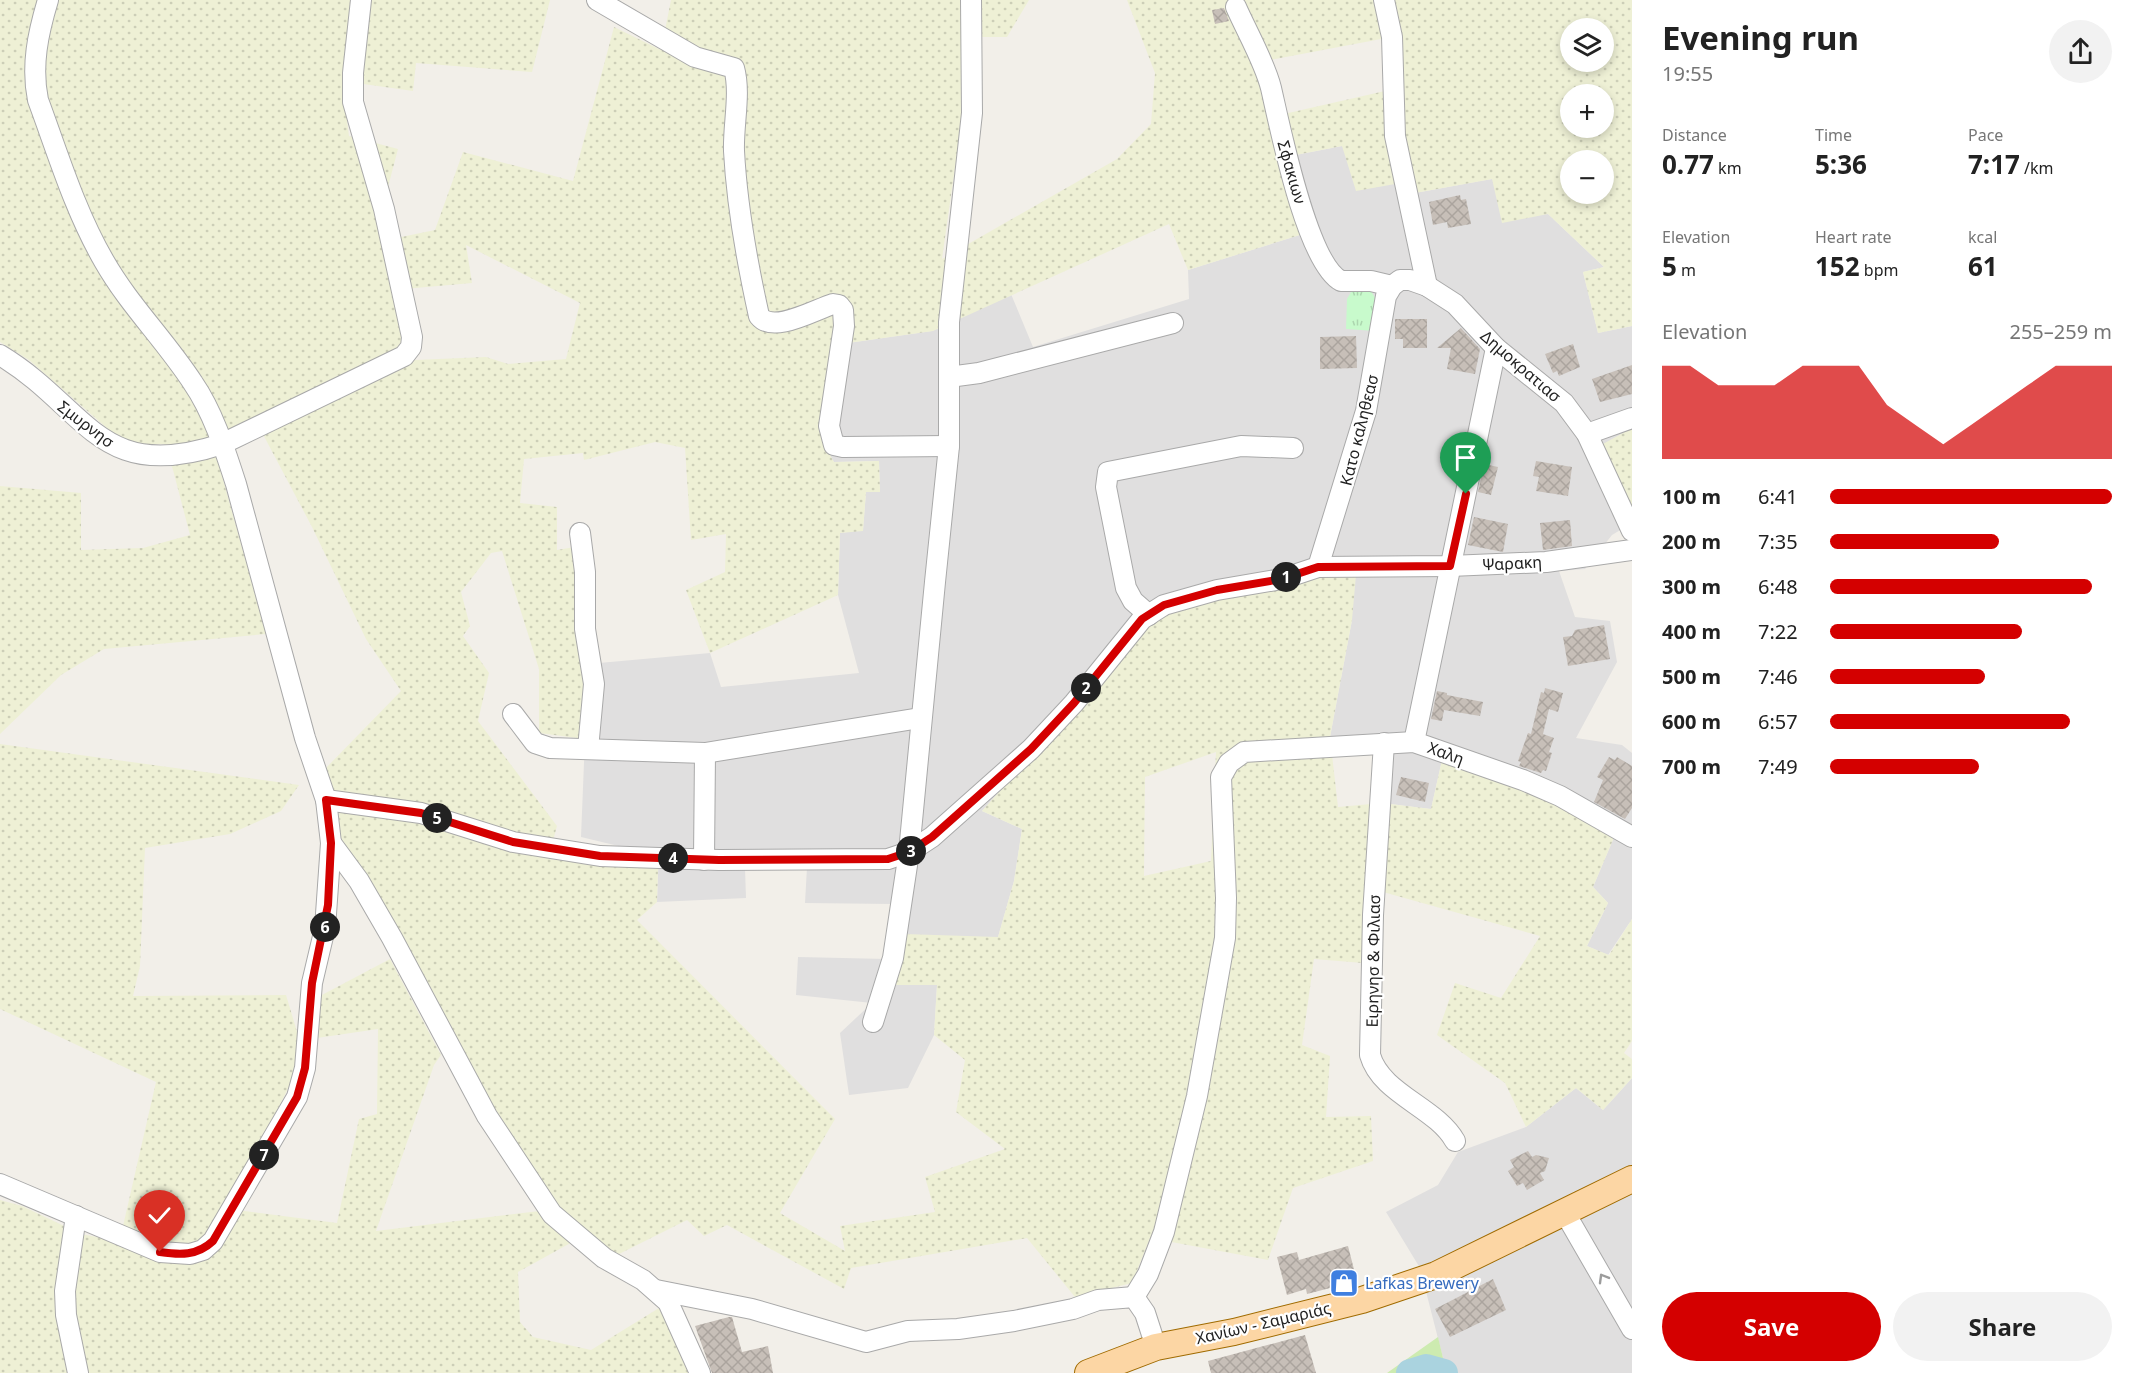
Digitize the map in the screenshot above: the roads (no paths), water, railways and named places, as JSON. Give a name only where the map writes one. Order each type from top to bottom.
[{"type":"main road","name":"Χανίων - Σαμαριάς","points":[[1088,1373],[1156,1347],[1234,1332],[1372,1296],[1436,1275],[1632,1179]]},
{"type":"street","points":[[0,1184],[160,1252],[190,1254],[203,1250],[213,1241],[297,1097],[305,1068],[312,983],[325,928],[331,843],[326,800],[305,738],[249,529],[222,444],[195,385],[160,336],[129,301],[103,260],[76,204],[38,100],[34,83],[37,45],[48,0]]},
{"type":"street","name":"Σμυρνησ","points":[[0,355],[15,364],[76,419],[118,448],[136,454],[166,455],[194,454],[222,444],[404,356],[411,347],[412,337],[384,209],[353,102],[353,73],[361,0]]},
{"type":"street","points":[[597,0],[680,50],[734,68],[736,177],[746,258],[759,316],[769,324],[776,324],[833,304],[839,305],[843,310],[844,326],[829,426],[834,445],[843,447],[949,446]]},
{"type":"street","points":[[873,1022],[893,957],[909,852],[920,718],[949,446],[952,287],[972,113],[971,0]]},
{"type":"street","points":[[1384,0],[1392,37],[1395,136],[1427,286]]},
{"type":"street","name":"Σφακιων","points":[[1236,7],[1271,87],[1288,161],[1308,226],[1324,265],[1334,277],[1341,281],[1371,281],[1391,288]]},
{"type":"street","name":"Δημοκρατιασ","points":[[1391,288],[1400,280],[1410,280],[1427,286],[1455,304],[1496,348],[1564,403],[1587,434],[1632,531]]},
{"type":"street","name":"Κατο καληθεασ","points":[[1318,567],[1366,411],[1391,288]]},
{"type":"street","points":[[949,377],[979,373],[1173,323]]},
{"type":"street","points":[[1414,742],[1496,348]]},
{"type":"street","points":[[1587,434],[1632,418]]},
{"type":"street","points":[[1149,615],[1133,601],[1126,588],[1106,487],[1108,472],[1241,446],[1293,448]]},
{"type":"street","points":[[580,533],[585,572],[585,628],[594,684],[588,749]]},
{"type":"street","name":"Ψαρακη","points":[[326,800],[421,813],[513,842],[600,856],[704,860],[868,861],[888,859],[909,852],[932,837],[1031,749],[1074,703],[1124,640],[1149,615],[1164,605],[1217,590],[1282,579],[1318,567],[1450,566],[1546,562],[1632,550]]},
{"type":"street","points":[[513,714],[535,743],[550,748],[705,753],[920,718]]},
{"type":"street","name":"Χαλη","points":[[1134,1297],[1148,1274],[1164,1232],[1197,1096],[1225,938],[1226,898],[1221,777],[1229,763],[1244,752],[1414,742],[1523,780],[1560,796],[1632,837]]},
{"type":"street","name":"Ειρηνησ & Φιλιασ","points":[[1384,743],[1373,915],[1370,1055],[1374,1067],[1423,1111],[1449,1130],[1455,1141]]},
{"type":"street","points":[[704,860],[705,753]]},
{"type":"street","points":[[331,843],[359,880],[449,1041],[487,1116],[552,1214],[604,1258],[656,1290],[668,1302],[700,1373]]},
{"type":"street","points":[[1565,1213],[1632,1329]]},
{"type":"street","points":[[76,1216],[65,1291],[66,1315],[78,1373]]},
{"type":"street","points":[[656,1290],[752,1309],[866,1342],[908,1331],[958,1329],[1014,1321],[1073,1309],[1098,1300],[1134,1297],[1145,1313],[1156,1347]]},
{"type":"waterway","points":[[1410,1373],[1426,1368],[1444,1373]]},
{"type":"place","name":"Lafkas Brewery","points":[[1344,1283]]}]
